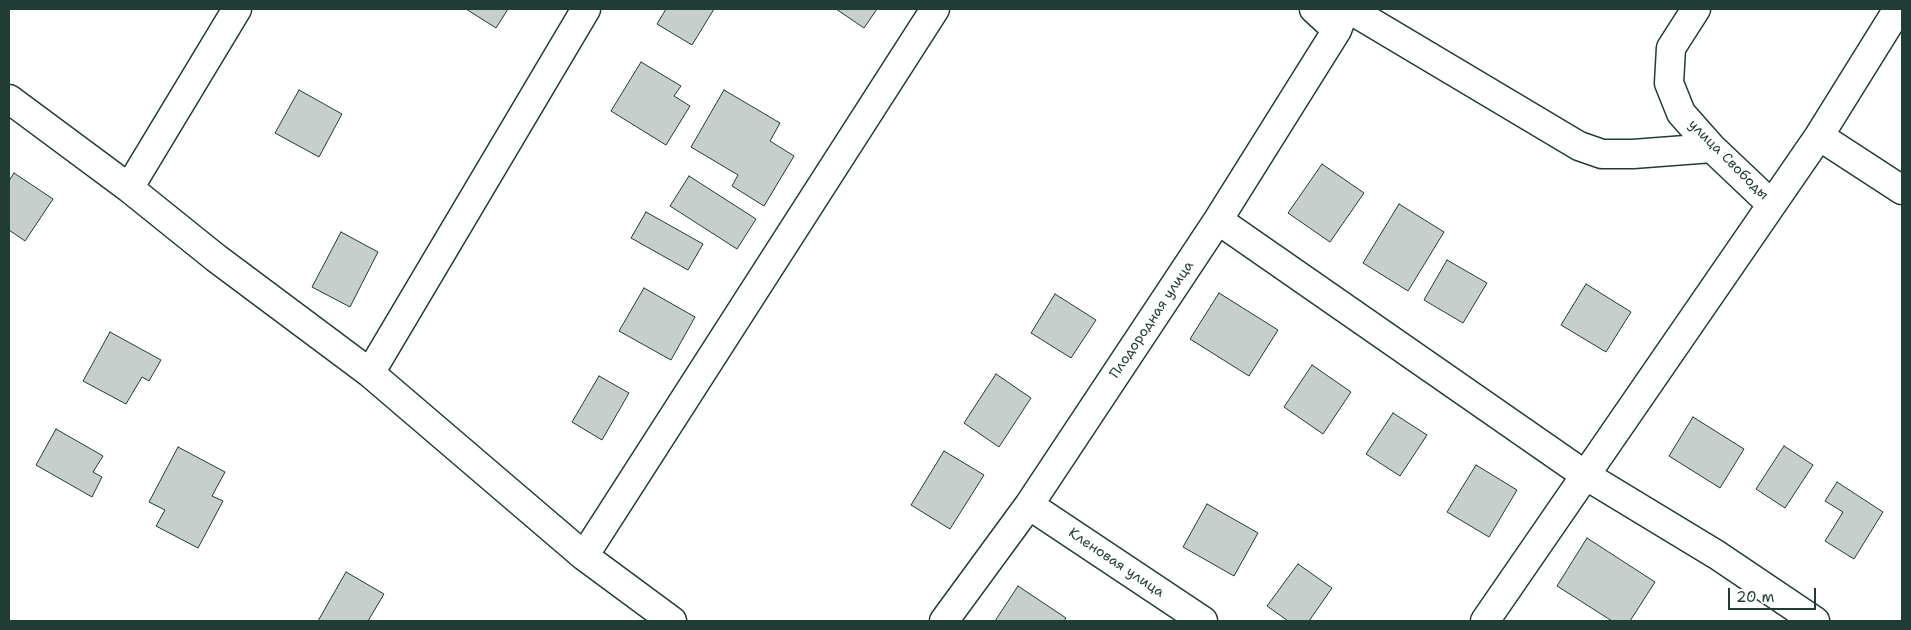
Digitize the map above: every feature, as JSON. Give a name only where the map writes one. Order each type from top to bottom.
[{"type":"street","points":[[129,188],[236,9]]},
{"type":"street","points":[[370,373],[586,9]]},
{"type":"street","points":[[584,556],[935,9]]},
{"type":"street","points":[[1314,9],[1344,16],[1579,146],[1602,154],[1633,154],[1712,148]]},
{"type":"street","name":"улица Свободы","points":[[1696,9],[1672,48],[1669,83],[1681,113],[1712,148],[1770,204]]},
{"type":"street","points":[[1485,621],[1818,136],[1898,9]]},
{"type":"street","name":"Плодородная улица","points":[[944,621],[1029,505],[1218,220],[1344,16]]},
{"type":"street","points":[[9,99],[129,188],[216,258],[370,373],[584,556],[672,621]]},
{"type":"street","points":[[1818,136],[1902,190]]},
{"type":"street","points":[[1218,220],[1585,475],[1717,555],[1815,621]]},
{"type":"street","name":"Кленовая улица","points":[[1029,505],[1203,621]]},
{"type":"building","points":[[466,9],[508,9],[496,28]]},
{"type":"building","points":[[666,9],[714,9],[692,45],[657,24]]},
{"type":"building","points":[[836,9],[877,9],[864,28]]},
{"type":"building","points":[[641,62],[681,86],[674,96],[690,106],[666,145],[611,111]]},
{"type":"building","points":[[299,90],[342,114],[319,157],[275,133]]},
{"type":"building","points":[[724,90],[780,123],[770,141],[794,156],[764,206],[732,186],[738,175],[691,147]]},
{"type":"building","points":[[1322,164],[1364,193],[1330,242],[1288,213]]},
{"type":"building","points":[[14,173],[53,199],[25,241],[9,230],[9,181]]},
{"type":"building","points":[[689,176],[756,219],[737,249],[670,206]]},
{"type":"building","points":[[1399,204],[1444,232],[1408,291],[1363,263]]},
{"type":"building","points":[[646,212],[703,244],[688,270],[631,238]]},
{"type":"building","points":[[341,232],[378,252],[350,307],[312,287]]},
{"type":"building","points":[[1447,260],[1487,283],[1463,323],[1424,300]]},
{"type":"building","points":[[1586,284],[1631,312],[1606,352],[1561,325]]},
{"type":"building","points":[[644,288],[695,317],[671,360],[619,331]]},
{"type":"building","points":[[1219,293],[1278,330],[1249,376],[1190,339]]},
{"type":"building","points":[[1055,294],[1096,320],[1071,358],[1031,333]]},
{"type":"building","points":[[110,332],[161,360],[149,381],[142,377],[126,404],[83,381]]},
{"type":"building","points":[[1312,365],[1351,392],[1323,434],[1284,407]]},
{"type":"building","points":[[996,374],[1031,398],[999,447],[964,423]]},
{"type":"building","points":[[599,376],[629,393],[602,440],[572,422]]},
{"type":"building","points":[[1393,413],[1427,435],[1400,476],[1366,454]]},
{"type":"building","points":[[1693,417],[1744,449],[1720,488],[1669,456]]},
{"type":"building","points":[[56,429],[103,456],[93,472],[102,477],[92,497],[36,465]]},
{"type":"building","points":[[1784,446],[1813,465],[1785,508],[1756,489]]},
{"type":"building","points":[[178,447],[225,472],[212,496],[223,501],[198,548],[156,526],[165,510],[149,502]]},
{"type":"building","points":[[944,451],[984,475],[950,529],[911,505]]},
{"type":"building","points":[[1476,465],[1517,490],[1489,537],[1447,512]]},
{"type":"building","points":[[1837,482],[1883,512],[1854,559],[1825,541],[1843,512],[1825,501]]},
{"type":"building","points":[[1207,504],[1258,533],[1234,576],[1183,547]]},
{"type":"building","points":[[1587,538],[1655,582],[1630,621],[1612,621],[1557,586]]},
{"type":"building","points":[[1298,564],[1332,588],[1309,621],[1288,621],[1267,606]]},
{"type":"building","points":[[346,572],[384,594],[368,621],[318,621]]},
{"type":"building","points":[[1018,586],[1066,618],[1064,621],[995,621]]}]
